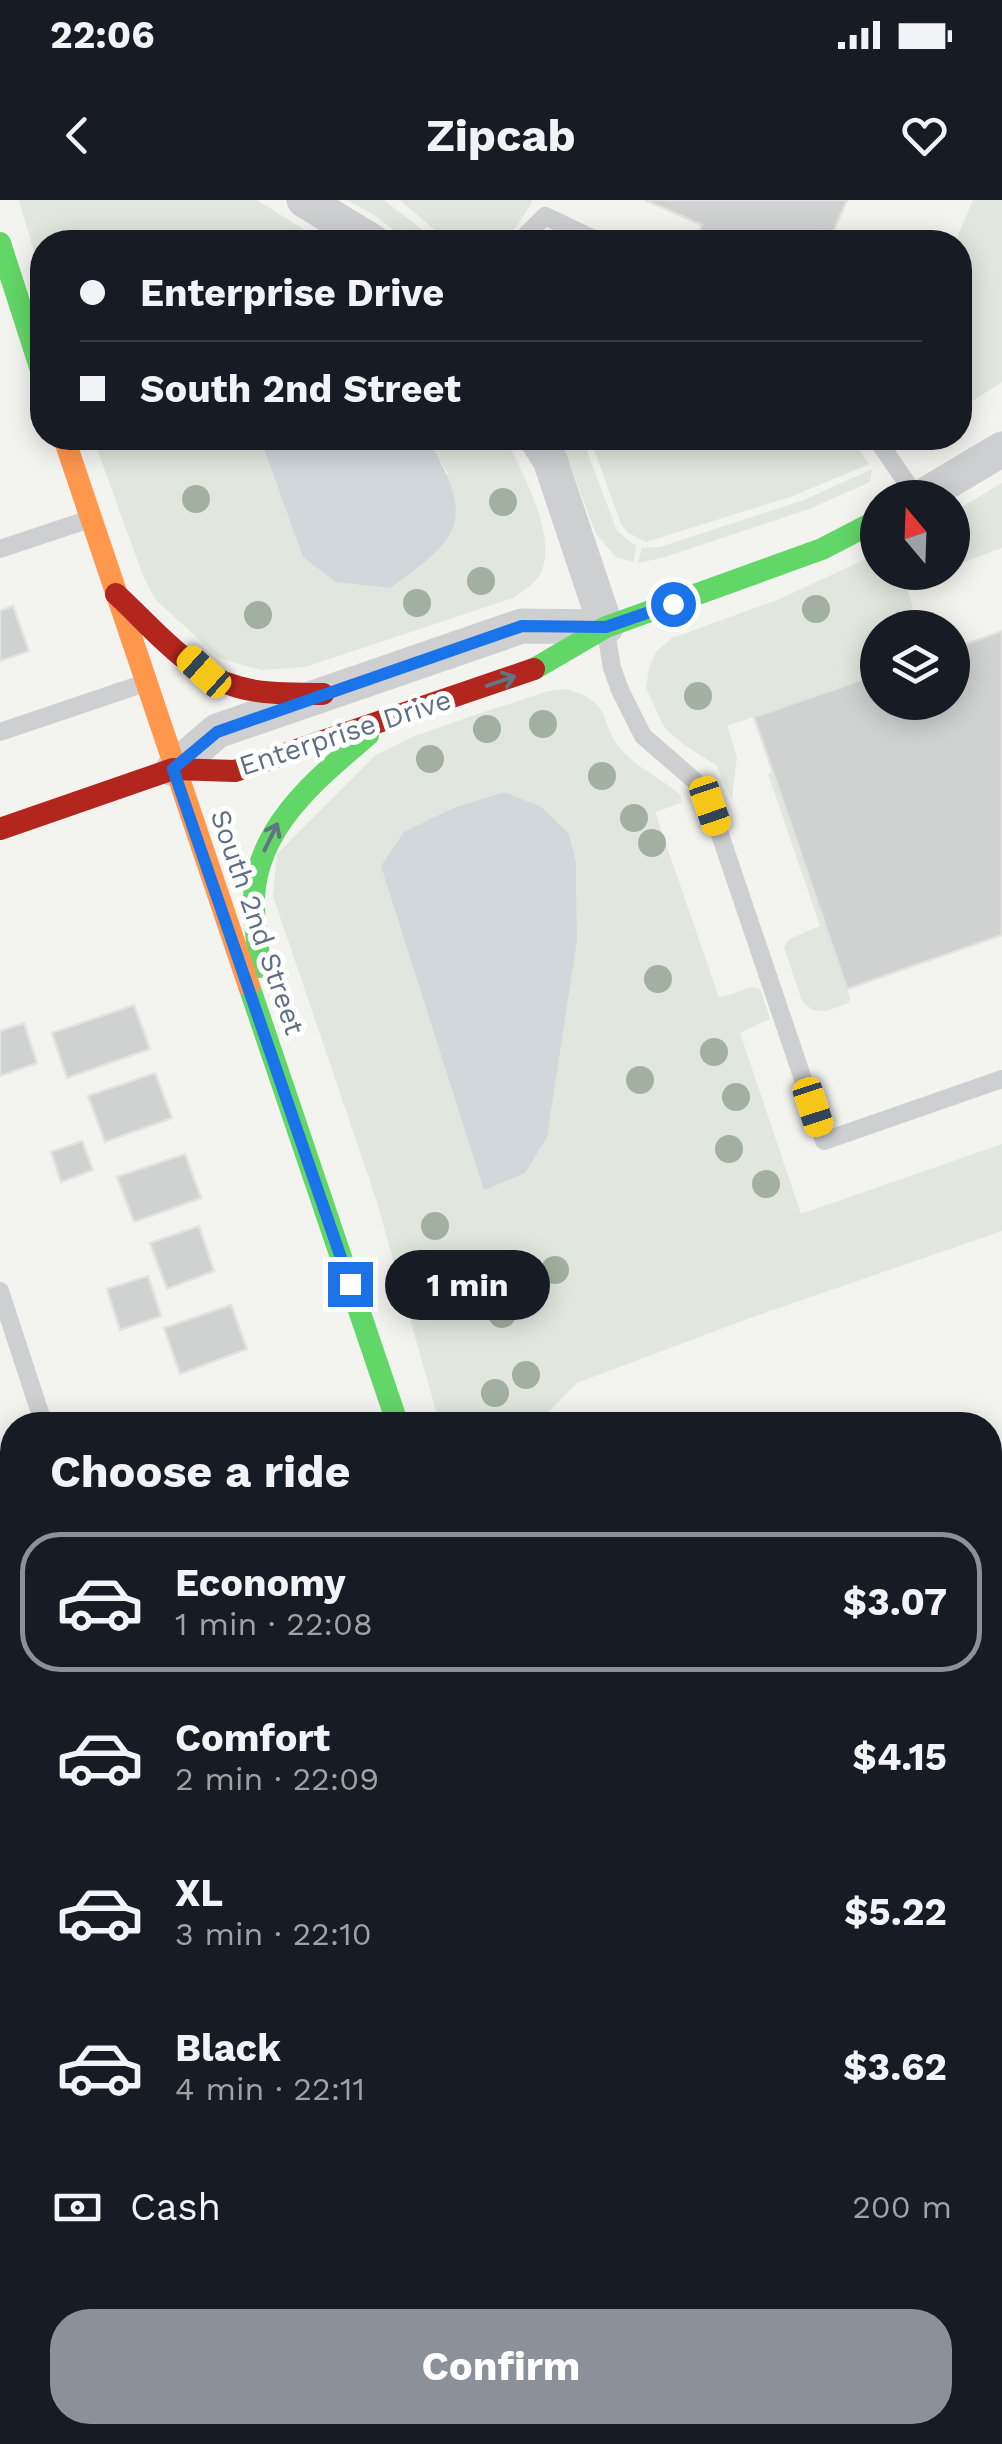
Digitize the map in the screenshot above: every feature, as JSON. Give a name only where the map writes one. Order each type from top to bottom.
[{"type":"main road","points":[[0,243],[30,336]]},
{"type":"main road","name":"South 2nd Street","points":[[68,450],[394,1412]]},
{"type":"main road","name":"Enterprise Drive","points":[[173,769],[235,771],[538,668],[606,627],[740,581],[860,529]]},
{"type":"main road","points":[[116,594],[204,672],[232,686],[323,694]]},
{"type":"main road","points":[[266,1036],[254,890],[262,857],[274,829],[295,798],[385,720]]},
{"type":"main road","points":[[0,829],[173,769]]},
{"type":"street","points":[[304,200],[353,230]]},
{"type":"street","points":[[949,480],[1002,448]]},
{"type":"street","points":[[544,450],[606,627]]},
{"type":"street","name":"Enterprise Drive","points":[[173,769],[217,732],[522,626],[606,627]]},
{"type":"lane","points":[[531,230],[546,216],[575,230]]},
{"type":"lane","points":[[885,450],[906,480]]},
{"type":"lane","points":[[0,550],[90,518]]},
{"type":"lane","points":[[606,627],[612,668],[643,736],[695,780],[710,806],[824,1141],[1002,1079]]},
{"type":"lane","points":[[0,732],[145,683]]},
{"type":"lane","points":[[0,1290],[40,1412]]},
{"type":"shaded area","points":[[19,200],[257,200],[305,230],[30,230],[30,238]]},
{"type":"shaded area","points":[[347,200],[384,200],[423,230],[394,230]]},
{"type":"shaded area","points":[[400,200],[532,202],[513,230],[435,230]]},
{"type":"shaded area","points":[[973,200],[1002,200],[1002,382],[972,401],[972,230],[960,230]]},
{"type":"shaded area","points":[[97,450],[264,450],[303,557],[448,474],[435,450],[511,450],[528,485],[545,541],[541,572],[513,598],[305,667],[261,670],[219,658],[155,599]]},
{"type":"shaded area","points":[[264,450],[434,450],[452,489],[454,524],[447,539],[415,570],[390,588],[336,582],[303,557]]},
{"type":"shaded area","points":[[564,450],[587,450],[617,531],[636,546],[633,562],[616,557],[596,534]]},
{"type":"shaded area","points":[[594,450],[859,450],[869,464],[793,496],[646,542],[628,533],[621,524]]},
{"type":"shaded area","points":[[872,469],[870,480],[860,480],[860,486],[809,509],[638,563],[642,548],[660,547],[804,500]]},
{"type":"shaded area","points":[[1002,483],[1002,548],[970,560],[970,502]]},
{"type":"shaded area","points":[[860,562],[860,590],[907,590],[913,608],[860,610],[860,680],[727,726],[737,757],[732,799],[716,765],[664,727],[646,688],[649,668],[656,652],[672,638],[777,600]]},
{"type":"shaded area","points":[[566,689],[592,701],[623,751],[681,796],[681,803],[655,812],[719,998],[752,987],[760,989],[770,1019],[740,1033],[801,1214],[1002,1144],[1002,1231],[747,1319],[577,1383],[549,1412],[436,1412],[376,1199],[273,896],[277,854],[376,755],[415,736],[548,691]],"holes":[[[503,792],[569,834],[576,860],[577,940],[404,832],[453,808]]]},
{"type":"shaded area","points":[[773,772],[850,998],[849,1003],[826,1011],[812,1010],[802,1001],[784,947],[789,939],[820,926],[768,774]]},
{"type":"shaded area","points":[[504,792],[541,807],[569,834],[576,861],[577,940],[547,1137],[525,1173],[484,1190],[381,866],[404,832],[453,808]]},
{"type":"building","points":[[645,200],[847,200],[834,230],[700,230],[702,225]]},
{"type":"building","points":[[13,606],[29,651],[0,661],[0,611]]},
{"type":"building","points":[[1002,631],[1002,935],[847,989],[754,717],[860,680],[860,720],[970,720],[970,643]]},
{"type":"building","points":[[134,1005],[150,1049],[67,1078],[52,1033]]},
{"type":"building","points":[[24,1023],[37,1063],[0,1076],[0,1031]]},
{"type":"building","points":[[155,1073],[172,1118],[105,1142],[88,1096]]},
{"type":"building","points":[[82,1141],[93,1170],[61,1182],[51,1152]]},
{"type":"building","points":[[185,1154],[201,1198],[134,1222],[117,1177]]},
{"type":"building","points":[[199,1226],[214,1271],[167,1289],[150,1243]]},
{"type":"building","points":[[148,1276],[161,1316],[120,1330],[107,1289]]},
{"type":"building","points":[[231,1305],[247,1349],[180,1374],[164,1328]]},
{"type":"traffic: fast","points":[[0,243],[30,336]]},
{"type":"traffic: fast","points":[[534,669],[606,627],[822,549],[860,529]]},
{"type":"traffic: fast","points":[[260,967],[254,897],[266,847],[311,786],[368,735]]},
{"type":"traffic: fast","points":[[249,986],[394,1412]]},
{"type":"traffic: slow","points":[[68,450],[249,986]]},
{"type":"traffic: jam","points":[[116,594],[187,661],[220,681],[259,691],[323,694]]},
{"type":"traffic: jam","points":[[0,829],[173,769],[235,771],[534,669]]},
{"type":"route","points":[[350,1284],[173,769],[217,732],[522,626],[606,627],[673,604]]}]
